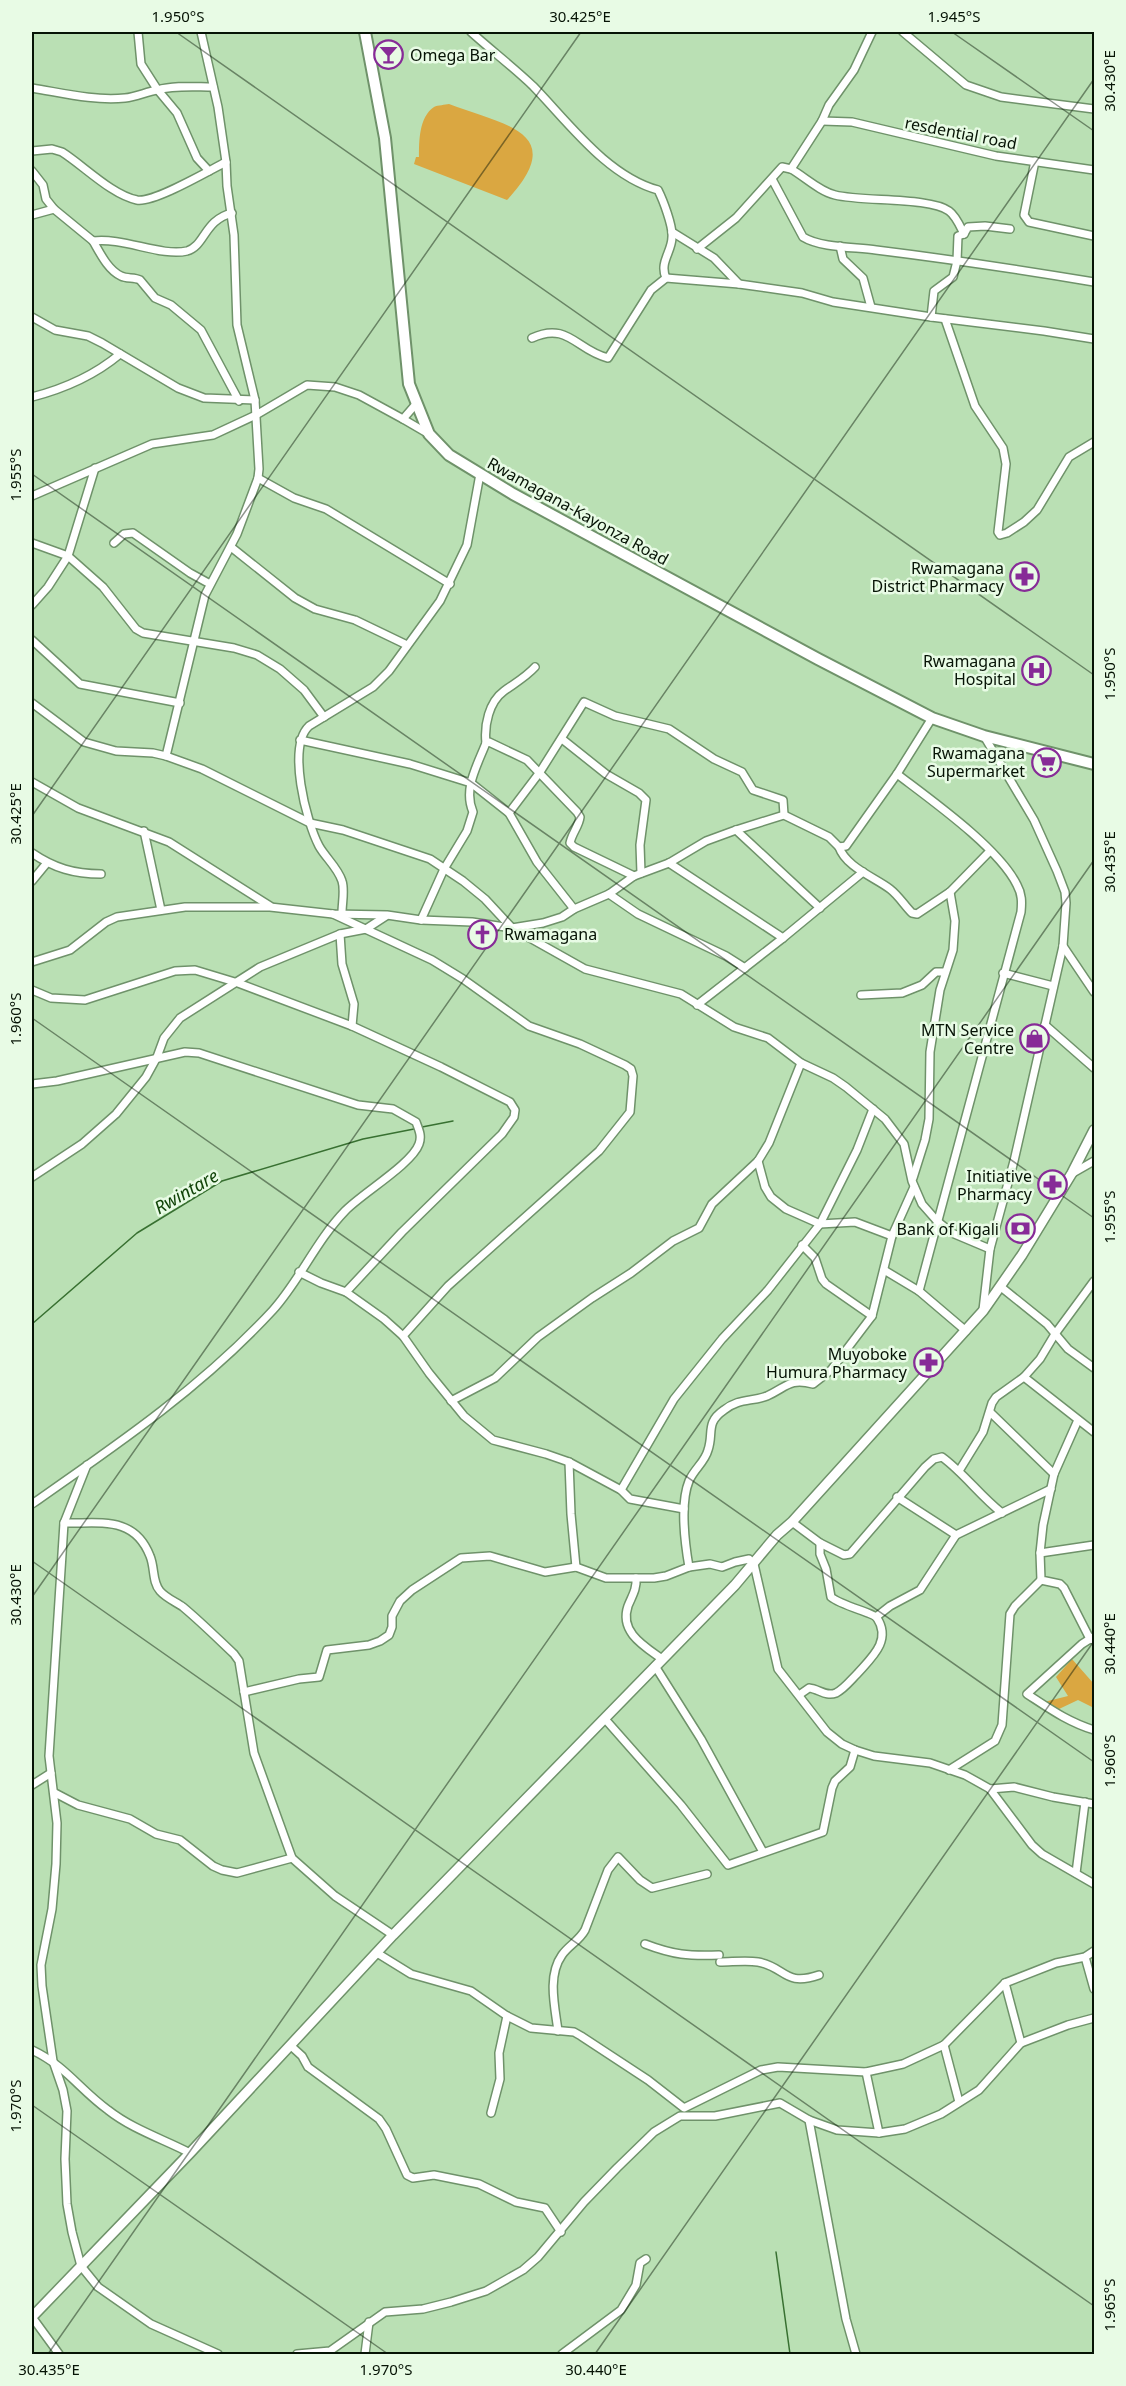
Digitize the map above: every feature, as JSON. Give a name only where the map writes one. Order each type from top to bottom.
[{"type":"highway","name":"Rwamagana-Kayonza Road","points":[[365,32],[385,138],[409,384],[429,434],[449,455],[818,659],[932,718],[984,736],[1095,764]]},
{"type":"main road","points":[[32,2317],[190,2153],[393,1935],[754,1564],[966,1332],[1001,1287],[1072,1173],[1095,1130]]},
{"type":"street","points":[[138,32],[141,64],[157,89],[177,113],[196,158],[209,171]]},
{"type":"street","points":[[166,756],[210,584],[231,547],[258,478],[255,400],[237,325],[232,213],[227,186],[226,162],[201,32]]},
{"type":"street","points":[[471,32],[532,85],[559,115],[621,173],[638,183],[658,190],[673,239],[665,257],[663,270],[666,278]]},
{"type":"street","points":[[791,169],[822,121],[829,105],[854,70],[872,32]]},
{"type":"street","points":[[903,32],[966,85],[1007,98],[1095,109]]},
{"type":"street","points":[[32,88],[92,99],[133,97],[157,89],[213,87]]},
{"type":"street","name":"resdential road","points":[[822,121],[852,123],[985,153],[1095,170]]},
{"type":"street","points":[[32,151],[52,149],[62,152],[117,191],[137,200],[156,197],[226,162]]},
{"type":"street","points":[[1035,161],[1024,215],[1029,222],[1095,236]]},
{"type":"street","points":[[697,249],[736,218],[782,167],[791,169],[831,194],[859,199],[940,206],[951,212],[964,234]]},
{"type":"street","points":[[32,171],[43,185],[46,199],[54,209],[93,241],[101,256],[118,273],[140,280],[155,298],[171,305],[201,330],[239,400]]},
{"type":"street","points":[[772,179],[803,237],[809,241],[1020,269],[1095,282]]},
{"type":"street","points":[[32,215],[54,209]]},
{"type":"street","points":[[93,241],[108,239],[146,248],[182,252],[191,250],[197,245],[217,218],[232,213]]},
{"type":"street","points":[[931,317],[932,295],[939,286],[951,279],[957,261],[958,236],[964,234],[968,227],[974,226],[1010,229]]},
{"type":"street","points":[[672,232],[714,258],[739,284]]},
{"type":"street","points":[[840,246],[843,259],[863,278],[870,308]]},
{"type":"street","points":[[532,338],[543,333],[560,333],[608,358],[651,290],[666,278],[739,284],[870,308],[1095,339]]},
{"type":"street","points":[[32,317],[55,330],[88,336],[186,391],[204,398],[255,400]]},
{"type":"street","points":[[945,319],[975,406],[1003,448],[1006,464],[998,532],[1000,535],[1007,533],[1037,510],[1069,457],[1095,442]]},
{"type":"street","points":[[32,397],[75,381],[108,364],[120,354]]},
{"type":"street","points":[[32,496],[152,444],[213,435],[256,415],[307,385],[335,387],[359,395],[429,434]]},
{"type":"street","points":[[403,419],[416,404]]},
{"type":"street","points":[[32,605],[48,587],[68,556],[94,468]]},
{"type":"street","points":[[342,913],[344,887],[342,879],[319,845],[310,823],[299,770],[300,740],[303,732],[309,726],[373,687],[389,671],[440,601],[450,584],[471,533],[480,474]]},
{"type":"street","points":[[258,478],[294,498],[326,509],[450,584]]},
{"type":"street","points":[[114,543],[124,534],[133,533],[190,573],[210,584]]},
{"type":"street","points":[[32,543],[68,556],[103,587],[136,629],[143,633],[234,648],[257,655],[280,669],[304,690],[324,717]]},
{"type":"street","points":[[231,547],[295,598],[315,609],[355,620],[407,645]]},
{"type":"street","points":[[32,640],[80,684],[180,704]]},
{"type":"street","points":[[421,920],[444,869],[467,831],[473,812],[468,801],[471,783],[486,743],[485,723],[502,692],[535,667]]},
{"type":"street","points":[[509,813],[540,772],[584,702],[615,716],[664,727],[714,759],[742,772],[753,790],[783,800],[784,815]]},
{"type":"street","points":[[32,703],[84,742],[116,751],[166,756],[202,769],[310,823],[343,830],[430,859],[464,881],[485,899],[512,928],[585,969],[681,994],[734,1027],[768,1038],[801,1063],[833,1078],[873,1109],[898,1134],[904,1144],[913,1184],[922,1204],[952,1233],[990,1249]]},
{"type":"street","points":[[839,847],[846,846],[897,774],[932,718]]},
{"type":"street","points":[[983,1311],[990,1249],[1014,1161],[1063,946],[1066,903],[1058,871],[1034,820],[984,736]]},
{"type":"street","points":[[562,739],[606,774],[639,793],[646,800],[637,875]]},
{"type":"street","points":[[300,740],[410,764],[471,783],[509,813],[537,862],[574,909]]},
{"type":"street","points":[[486,743],[493,742],[517,753],[540,772],[580,817],[571,837],[570,843],[574,847],[637,875]]},
{"type":"street","points":[[897,774],[990,851],[1009,872],[1022,899],[1021,912],[919,1291]]},
{"type":"street","points":[[32,782],[78,808],[144,831],[184,850],[270,907]]},
{"type":"street","points":[[32,959],[70,950],[106,922],[117,917],[161,910],[214,906],[270,907],[333,914],[387,915],[421,920],[472,922],[512,928],[553,920],[609,894],[637,875],[669,862],[706,841],[784,815],[829,837],[841,852],[863,872],[890,889],[912,913],[917,914],[950,892],[990,851]]},
{"type":"street","points":[[735,830],[820,909]]},
{"type":"street","points":[[144,831],[161,910]]},
{"type":"street","points":[[32,853],[46,864],[81,873],[101,874]]},
{"type":"street","points":[[669,862],[783,938]]},
{"type":"street","points":[[32,881],[46,864]]},
{"type":"street","points":[[697,1005],[820,909],[863,872]]},
{"type":"street","points":[[689,1567],[684,1535],[686,1517],[684,1509],[689,1482],[708,1452],[710,1425],[722,1411],[739,1401],[756,1400],[799,1380],[817,1383],[831,1370],[872,1316],[892,1236],[913,1184],[925,1140],[928,1119],[930,1052],[945,972],[953,950],[954,931],[950,892]]},
{"type":"street","points":[[609,894],[638,914],[712,949],[745,968]]},
{"type":"street","points":[[333,914],[439,965],[529,1026],[580,1044],[625,1065],[631,1069],[633,1076],[630,1112],[599,1151],[448,1286],[403,1336]]},
{"type":"street","points":[[32,1177],[82,1144],[130,1099],[157,1057],[164,1038],[180,1018],[260,967],[340,934],[366,928],[387,915]]},
{"type":"street","points":[[340,934],[342,964],[354,1004],[352,1026]]},
{"type":"street","points":[[1063,946],[1095,992]]},
{"type":"street","points":[[32,990],[51,998],[85,1000],[184,969],[195,970],[238,983],[352,1026],[503,1097],[515,1110],[514,1117],[502,1134],[402,1232],[346,1292]]},
{"type":"street","points":[[861,995],[902,993],[921,985],[936,972],[945,972]]},
{"type":"street","points":[[1003,973],[1053,986]]},
{"type":"street","points":[[1045,1025],[1095,1068]]},
{"type":"street","points":[[32,1084],[57,1081],[157,1057],[185,1052],[199,1053],[358,1105],[393,1109],[416,1122],[420,1136],[419,1146],[407,1160],[346,1209],[324,1234],[274,1309],[231,1354],[165,1410],[32,1504]]},
{"type":"street","points":[[451,1401],[495,1378],[538,1337],[632,1273],[673,1240],[699,1227],[712,1204],[758,1161],[776,1130],[801,1063]]},
{"type":"street","points":[[621,1490],[674,1399],[722,1339],[768,1290],[820,1224],[857,1150],[873,1109]]},
{"type":"street","points":[[758,1161],[765,1187],[771,1197],[786,1209],[820,1224],[855,1222],[892,1236]]},
{"type":"street","points":[[1072,1173],[1095,1161]]},
{"type":"street","points":[[802,1245],[815,1258],[826,1284],[872,1316]]},
{"type":"street","points":[[884,1270],[919,1291],[966,1332]]},
{"type":"street","points":[[299,1272],[346,1292],[369,1307],[403,1336],[451,1401],[464,1416],[493,1440],[569,1462],[621,1490],[630,1498],[684,1509]]},
{"type":"street","points":[[959,1471],[979,1439],[996,1397],[1024,1377],[1040,1359],[1055,1334],[1095,1281]]},
{"type":"street","points":[[1001,1287],[1040,1317],[1068,1349],[1095,1368]]},
{"type":"street","points":[[1024,1377],[1095,1432]]},
{"type":"street","points":[[697,1624],[909,1392]]},
{"type":"street","points":[[990,1412],[1053,1474]]},
{"type":"street","points":[[949,1770],[995,1741],[999,1735],[1002,1725],[1010,1614],[1041,1580],[1040,1553],[1043,1525],[1053,1474],[1078,1420]]},
{"type":"street","points":[[792,1522],[820,1543],[844,1555],[850,1554],[897,1497],[934,1459],[942,1457],[959,1471],[982,1497],[1002,1513]]},
{"type":"street","points":[[569,1462],[576,1567]]},
{"type":"street","points":[[87,1465],[64,1523],[49,1756],[57,1823],[56,1864],[52,1909],[41,1965],[53,2061],[63,2090],[67,2111],[65,2159],[67,2204],[81,2266],[98,2287],[151,2324],[218,2355]]},
{"type":"street","points":[[876,1617],[890,1606],[920,1590],[956,1535],[1051,1489]]},
{"type":"street","points":[[897,1497],[956,1535]]},
{"type":"street","points":[[64,1523],[115,1523],[129,1529],[150,1556],[155,1581],[160,1591],[194,1617],[239,1661],[254,1753],[292,1858],[335,1896],[393,1935]]},
{"type":"street","points":[[799,1695],[809,1688],[827,1695],[836,1693],[878,1652],[882,1633],[872,1613],[839,1603],[831,1598],[828,1577],[820,1554],[820,1543]]},
{"type":"street","points":[[1040,1553],[1095,1545]]},
{"type":"street","points":[[244,1692],[299,1679],[319,1677],[327,1650],[369,1645],[380,1641],[389,1635],[392,1616],[400,1601],[412,1590],[461,1558],[490,1556],[506,1559],[534,1571],[545,1572],[576,1567],[606,1578],[666,1576],[689,1567],[710,1564],[722,1567],[749,1559],[754,1564],[778,1669],[827,1732],[842,1744],[855,1750],[874,1756],[930,1763],[965,1775],[990,1789],[1032,1845],[1048,1858],[1095,1884]]},
{"type":"street","points":[[636,1578],[636,1589],[627,1614],[628,1628],[659,1663],[763,1852]]},
{"type":"street","points":[[1041,1580],[1060,1584],[1064,1588],[1093,1638],[1027,1694],[1067,1720],[1095,1730]]},
{"type":"street","points":[[604,1719],[681,1805],[728,1865],[823,1832],[832,1788],[835,1781],[850,1767],[855,1750]]},
{"type":"street","points":[[32,1785],[51,1773]]},
{"type":"street","points":[[990,1789],[1014,1787],[1095,1804]]},
{"type":"street","points":[[55,1793],[78,1805],[130,1819],[156,1834],[180,1840],[213,1866],[222,1870],[237,1873],[292,1858]]},
{"type":"street","points":[[1076,1873],[1085,1802]]},
{"type":"street","points":[[558,2031],[553,1978],[560,1958],[585,1930],[608,1870],[618,1857],[640,1880],[652,1888],[707,1874]]},
{"type":"street","points":[[645,1944],[670,1954],[759,1962],[771,1966],[790,1978],[799,1980],[819,1975]]},
{"type":"street","points":[[377,1953],[411,1974],[471,1991],[507,2016],[539,2030],[573,2032],[581,2036],[648,2080],[684,2108],[761,2070],[786,2067],[866,2072],[903,2064],[944,2045],[1005,1983],[1056,1963],[1085,1957],[1095,1951]]},
{"type":"street","points":[[1085,1957],[1095,1989]]},
{"type":"street","points":[[1005,1983],[1021,2043]]},
{"type":"street","points":[[491,2113],[500,2079],[499,2053],[507,2016]]},
{"type":"street","points":[[297,2355],[330,2351],[385,2312],[423,2309],[486,2290],[523,2270],[561,2232],[584,2202],[624,2160],[654,2133],[680,2116],[715,2116],[780,2103],[809,2120],[837,2130],[879,2133],[905,2129],[941,2114],[979,2090],[1021,2043],[1068,2025],[1095,2018]]},
{"type":"street","points":[[944,2045],[959,2102]]},
{"type":"street","points":[[291,2046],[302,2056],[308,2067],[379,2119],[407,2175],[413,2178],[441,2176],[450,2180],[478,2184],[516,2202],[544,2208],[561,2232]]},
{"type":"street","points":[[32,2050],[53,2061],[117,2117],[190,2153]]},
{"type":"street","points":[[866,2072],[879,2133]]},
{"type":"street","points":[[809,2120],[846,2319],[856,2355]]},
{"type":"street","points":[[562,2355],[621,2310],[636,2284],[640,2263],[646,2259]]},
{"type":"street","points":[[32,2317],[59,2355]]},
{"type":"street","points":[[365,2355],[369,2322]]},
{"type":"shaded area","points":[[449,104],[508,126],[522,134],[531,145],[532,159],[525,177],[507,200],[414,164],[416,157],[419,157],[421,130],[425,117],[434,107]]},
{"type":"shaded area","points":[[1072,1659],[1094,1684],[1094,1708],[1078,1700],[1059,1709],[1044,1702],[1068,1696],[1056,1677]]},
{"type":"waterway","name":"Rwintare","points":[[422,1127],[453,1121]]},
{"type":"waterway","name":"Rwintare","points":[[32,1324],[137,1233],[222,1181],[363,1139],[414,1129]]},
{"type":"waterway","points":[[776,2252],[790,2354]]},
{"type":"place","name":"Omega Bar","points":[[389,55]]},
{"type":"place","name":"Rwamagana District Pharmacy","points":[[1025,577]]},
{"type":"place","name":"Rwamagana Hospital","points":[[1037,670]]},
{"type":"place","name":"Rwamagana Supermarket","points":[[1046,762]]},
{"type":"place","name":"Rwamagana","points":[[483,934]]},
{"type":"place","name":"MTN Service Centre","points":[[1035,1039]]},
{"type":"place","name":"Initiative Pharmacy","points":[[1053,1185]]},
{"type":"place","name":"Bank of Kigali","points":[[1020,1229]]},
{"type":"place","name":"Muyoboke Humura Pharmacy","points":[[928,1363]]}]
